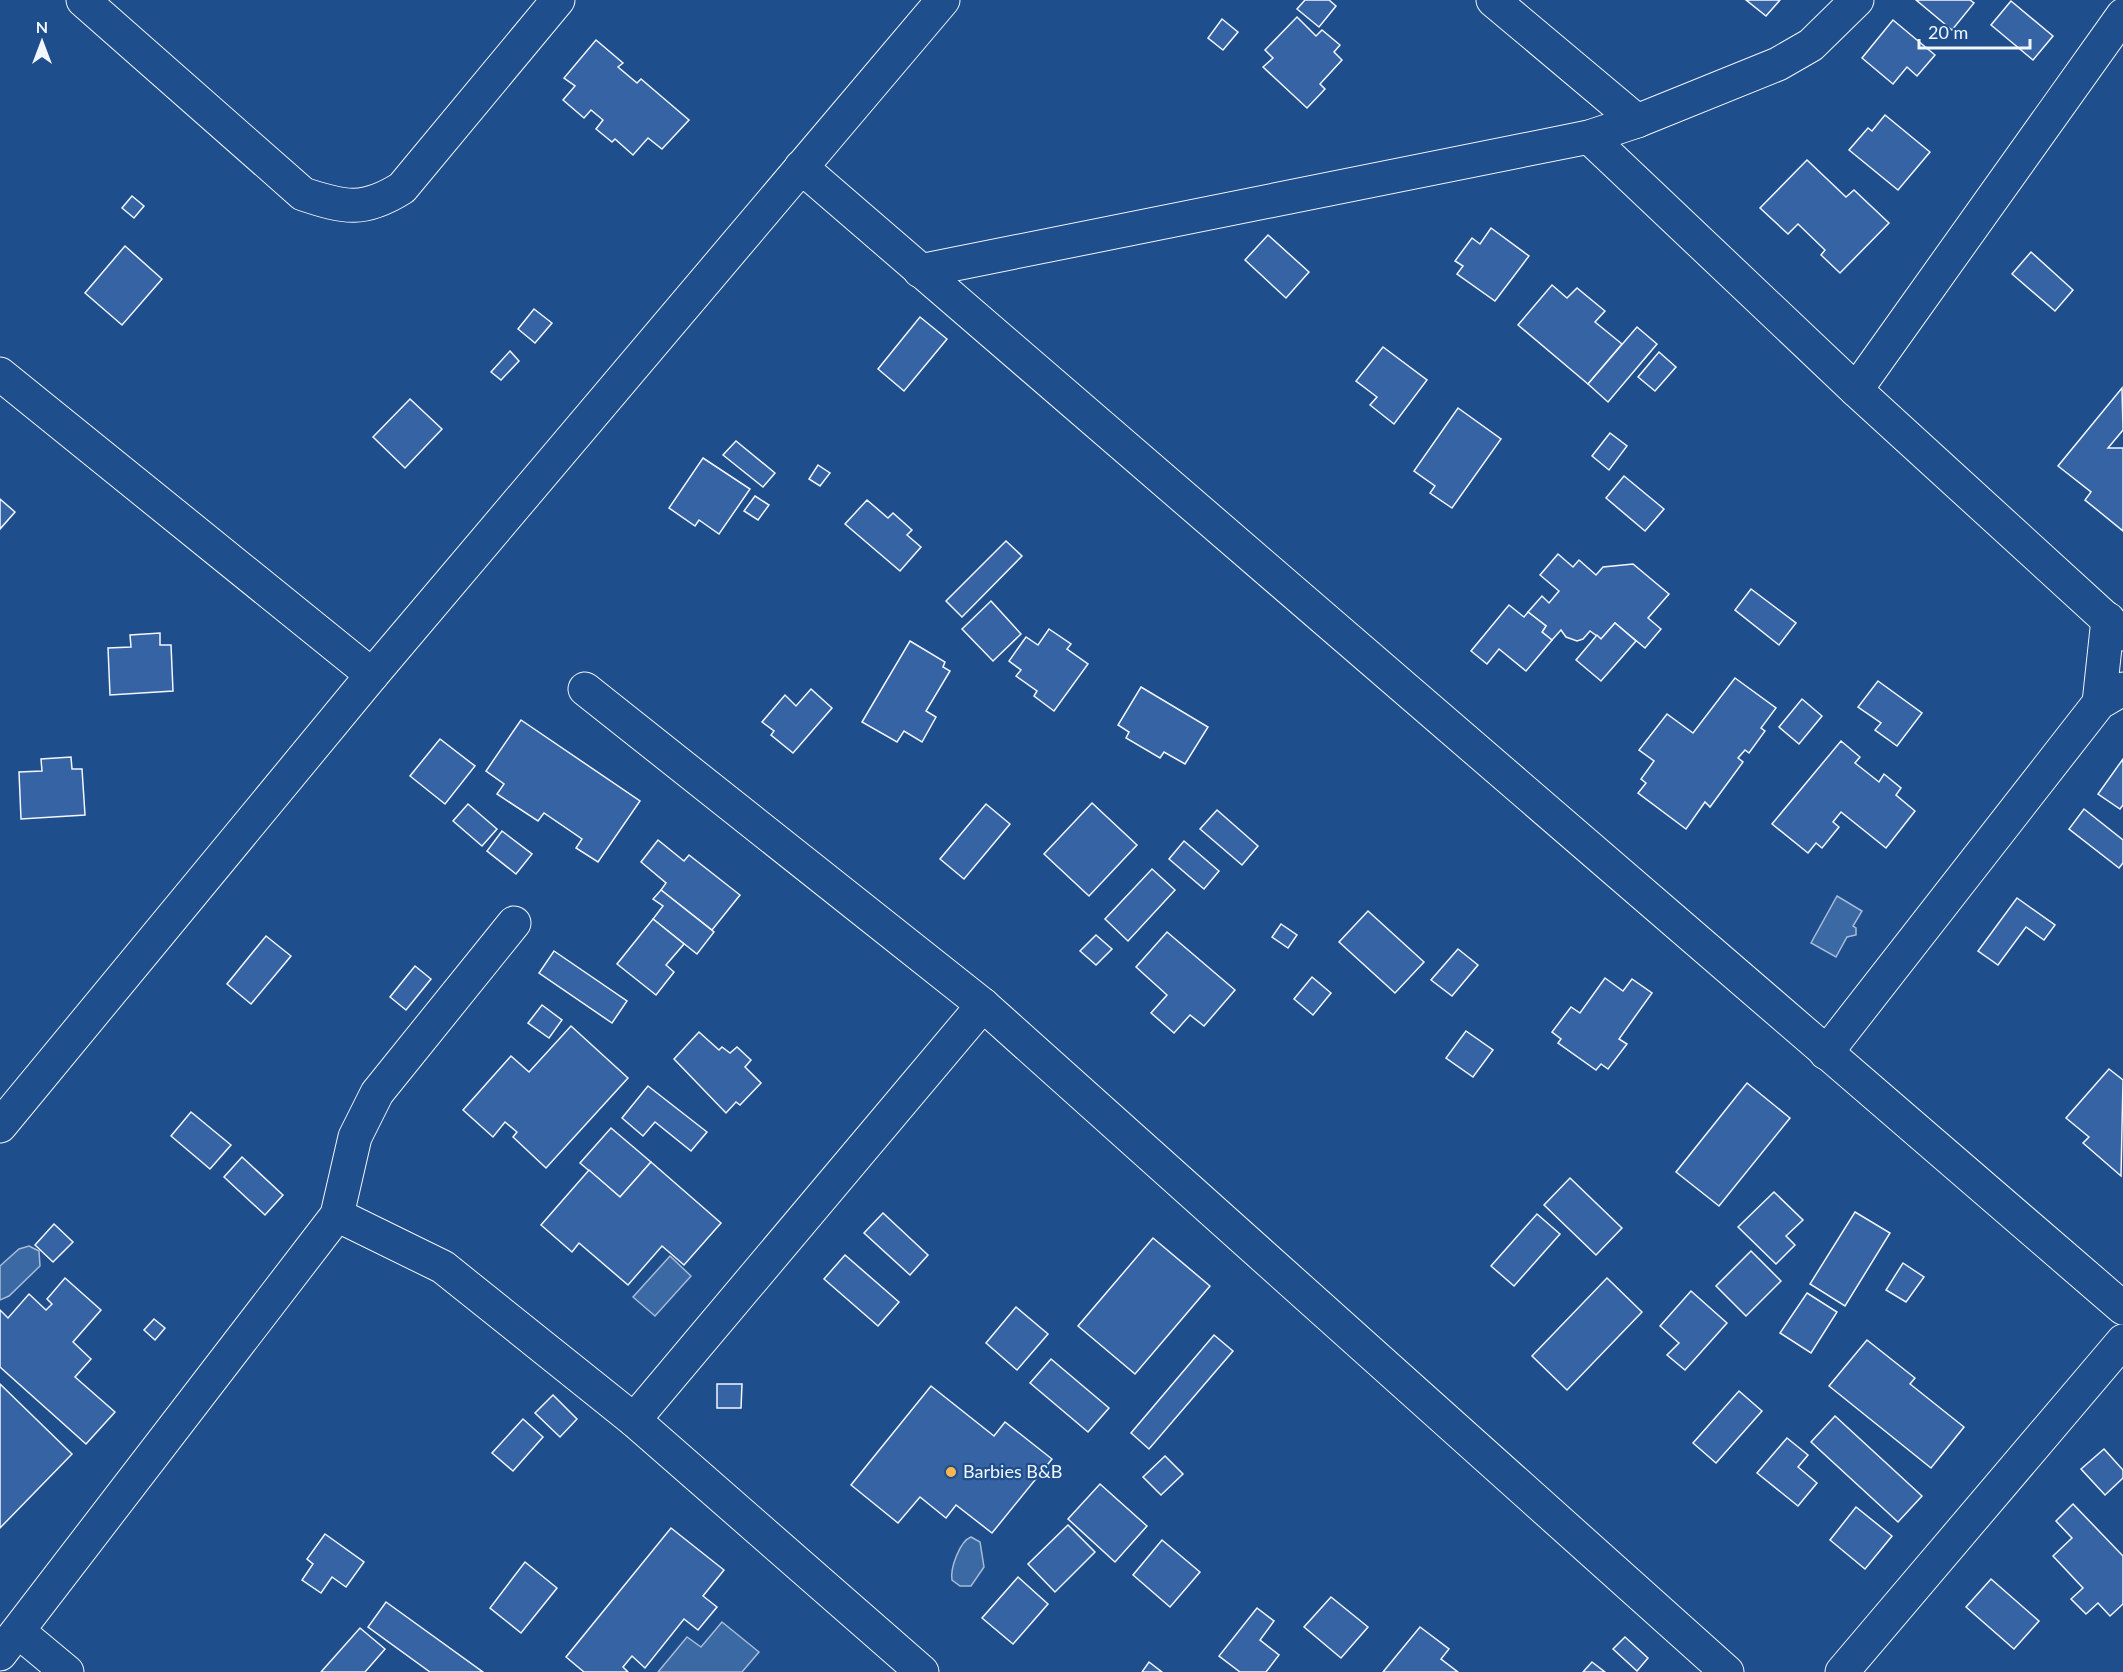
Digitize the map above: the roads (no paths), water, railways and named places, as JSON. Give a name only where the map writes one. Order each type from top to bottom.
[{"type":"street","points":[[83,0],[303,194],[330,203],[356,206],[379,202],[402,188],[558,0]]},
{"type":"street","points":[[5,1112],[944,0]]},
{"type":"street","points":[[1493,0],[1637,121]]},
{"type":"street","points":[[920,271],[1589,137],[1637,121],[1778,64],[1811,45],[1857,0]]},
{"type":"street","points":[[1856,390],[2123,15]]},
{"type":"street","points":[[1589,137],[1856,390],[2115,627],[2111,696],[1826,1053]]},
{"type":"street","points":[[801,167],[1826,1053],[2122,1305]]},
{"type":"street","points":[[0,374],[372,675]]},
{"type":"street","points":[[585,689],[983,1005],[1727,1672]]},
{"type":"street","points":[[67,1672],[10,1643],[338,1215],[355,1137],[377,1093],[514,923]]},
{"type":"street","points":[[634,1420],[983,1005]]},
{"type":"street","points":[[338,1215],[443,1267],[634,1420],[922,1672]]},
{"type":"street","points":[[1842,1672],[2123,1341]]},
{"type":"water","points":[[1837,896],[1862,911],[1853,926],[1856,928],[1856,935],[1847,937],[1836,957],[1811,943]]},
{"type":"water","points":[[29,1246],[39,1251],[40,1266],[9,1296],[0,1300],[0,1266],[19,1249]]},
{"type":"water","points":[[670,1256],[691,1276],[655,1316],[633,1297]]},
{"type":"water","points":[[971,1537],[980,1542],[984,1567],[971,1586],[960,1586],[952,1580],[953,1569],[960,1549]]},
{"type":"water","points":[[722,1622],[759,1652],[742,1672],[658,1672],[687,1637],[701,1647]]},
{"type":"place","name":"Barbies B&B","points":[[951,1472]]}]
